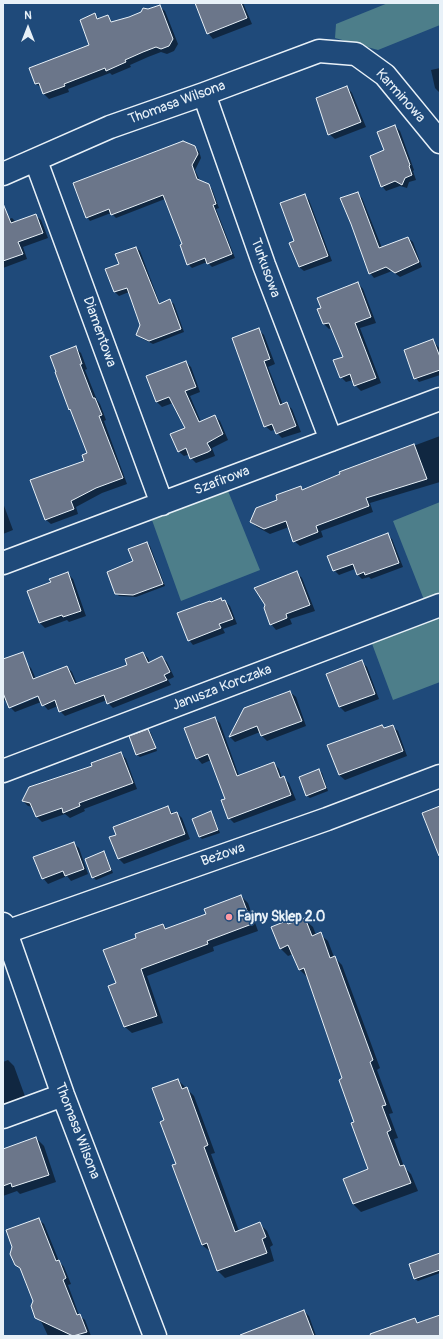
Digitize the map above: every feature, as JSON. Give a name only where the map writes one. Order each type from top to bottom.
[{"type":"street","name":"Thomasa Wilsona","points":[[3,174],[36,161],[110,127],[319,51],[356,54]]},
{"type":"street","name":"Karminowa","points":[[356,54],[385,75],[440,142]]},
{"type":"street","name":"Turkusowa","points":[[204,94],[264,266],[331,440]]},
{"type":"street","name":"Diamentowa","points":[[36,161],[162,504]]},
{"type":"street","name":"Szafirowa","points":[[3,563],[440,399]]},
{"type":"street","name":"Janusza Korczaka","points":[[3,771],[440,605]]},
{"type":"street","name":"Beżowa","points":[[4,928],[327,819],[440,776]]},
{"type":"street","name":"Thomasa Wilsona","points":[[4,928],[63,1095],[155,1336]]},
{"type":"street","points":[[3,1117],[63,1095]]},
{"type":"green space","points":[[388,3],[440,3],[440,25],[378,50],[335,38],[336,24]]},
{"type":"green space","points":[[224,481],[260,570],[181,601],[148,509]]},
{"type":"green space","points":[[440,502],[440,682],[393,700],[368,633],[428,610],[393,521]]},
{"type":"building","points":[[195,3],[241,3],[247,18],[207,34]]},
{"type":"building","points":[[160,5],[173,39],[169,46],[161,49],[156,47],[125,60],[126,62],[106,71],[105,68],[43,94],[39,83],[35,84],[29,68],[89,45],[80,20],[95,13],[97,19],[108,15],[111,22],[141,12],[143,8],[148,9]]},
{"type":"building","points":[[347,86],[361,122],[328,135],[316,98]]},
{"type":"building","points":[[395,125],[410,165],[412,175],[405,178],[402,185],[395,181],[381,187],[370,156],[384,150],[377,132]]},
{"type":"building","points":[[183,141],[195,146],[198,154],[192,165],[197,179],[209,184],[216,204],[213,205],[232,254],[207,264],[205,258],[187,265],[180,245],[182,244],[163,195],[111,215],[109,209],[86,218],[73,183]]},
{"type":"building","points":[[358,192],[379,248],[408,237],[419,262],[395,273],[386,267],[369,274],[340,198]]},
{"type":"building","points":[[305,194],[328,256],[299,267],[289,243],[294,241],[280,203]]},
{"type":"building","points":[[4,206],[11,223],[36,214],[43,233],[18,242],[23,254],[3,261],[3,207]]},
{"type":"building","points":[[136,247],[159,304],[170,299],[181,329],[149,341],[136,335],[140,325],[127,288],[114,292],[105,269],[119,264],[115,254]]},
{"type":"building","points":[[358,282],[371,317],[355,323],[376,378],[354,386],[350,374],[340,378],[333,360],[343,357],[329,323],[323,324],[317,309],[321,308],[317,298]]},
{"type":"building","points":[[259,328],[270,359],[264,361],[280,405],[287,402],[296,426],[276,434],[272,424],[264,427],[232,338]]},
{"type":"building","points":[[433,339],[440,357],[440,370],[414,379],[404,350]]},
{"type":"building","points":[[76,346],[82,364],[80,364],[93,398],[95,398],[102,415],[99,416],[123,478],[96,488],[71,501],[74,509],[45,520],[30,480],[84,461],[82,455],[87,453],[70,409],[69,410],[50,356]]},
{"type":"building","points":[[186,361],[196,387],[185,391],[199,422],[215,415],[223,434],[207,443],[211,450],[190,459],[186,448],[178,452],[170,434],[185,428],[169,397],[156,402],[146,376]]},
{"type":"building","points":[[414,444],[427,479],[366,498],[369,506],[316,526],[318,532],[293,542],[286,521],[264,529],[250,522],[256,508],[277,500],[276,495],[301,486],[302,490],[340,474],[339,472]]},
{"type":"building","points":[[388,533],[399,563],[365,575],[364,572],[357,575],[353,564],[333,571],[327,556]]},
{"type":"building","points":[[147,542],[163,584],[133,595],[115,594],[107,572],[133,561],[128,549]]},
{"type":"building","points":[[297,571],[310,605],[286,614],[287,618],[270,625],[264,608],[265,605],[254,588]]},
{"type":"building","points":[[68,572],[81,611],[63,617],[62,615],[39,623],[27,591],[51,582],[49,579]]},
{"type":"building","points":[[221,598],[222,601],[225,600],[233,619],[219,624],[221,628],[188,641],[177,613]]},
{"type":"building","points":[[23,652],[33,679],[67,666],[75,684],[127,665],[125,659],[143,652],[148,663],[162,656],[170,672],[164,675],[167,680],[107,704],[104,695],[59,712],[55,700],[42,706],[38,696],[9,708],[3,693],[3,659]]},
{"type":"building","points":[[362,660],[375,694],[339,707],[326,674]]},
{"type":"building","points":[[290,691],[302,721],[261,736],[257,726],[229,737],[244,708]]},
{"type":"building","points":[[215,717],[237,776],[274,762],[280,778],[284,776],[291,795],[228,819],[221,800],[225,799],[208,754],[196,759],[184,728]]},
{"type":"building","points":[[382,725],[384,728],[393,725],[403,751],[339,775],[327,745]]},
{"type":"building","points":[[148,729],[156,748],[136,755],[129,736]]},
{"type":"building","points":[[121,752],[133,783],[79,803],[80,806],[63,813],[62,808],[36,817],[30,803],[22,801],[29,787],[92,766],[91,763]]},
{"type":"building","points":[[319,769],[326,788],[306,796],[299,777]]},
{"type":"building","points":[[168,806],[171,814],[177,812],[185,834],[118,859],[109,837],[116,835],[113,827]]},
{"type":"building","points":[[440,806],[440,856],[439,856],[422,813]]},
{"type":"building","points":[[211,811],[218,830],[199,837],[192,819]]},
{"type":"building","points":[[74,842],[84,869],[65,876],[63,871],[42,879],[33,857]]},
{"type":"building","points":[[104,851],[111,870],[92,878],[85,859]]},
{"type":"building","points":[[241,895],[252,924],[207,941],[208,944],[141,969],[157,1016],[124,1027],[108,986],[116,983],[103,950],[136,938],[135,934],[163,924],[165,929],[206,914],[204,909]]},
{"type":"building","points":[[305,918],[312,936],[321,932],[330,958],[335,956],[373,1060],[370,1062],[386,1105],[382,1106],[391,1130],[387,1132],[400,1166],[404,1165],[411,1183],[353,1204],[343,1179],[368,1169],[351,1123],[354,1122],[339,1080],[342,1078],[304,968],[299,970],[288,945],[280,949],[271,927],[286,921],[288,924]]},
{"type":"building","points":[[178,1079],[182,1089],[187,1087],[208,1145],[204,1147],[235,1232],[260,1222],[266,1237],[262,1239],[267,1253],[217,1271],[207,1243],[202,1245],[172,1165],[176,1164],[160,1122],[164,1120],[152,1088]]},
{"type":"building","points":[[36,1137],[49,1175],[12,1187],[11,1183],[3,1186],[3,1149]]},
{"type":"building","points":[[39,1218],[56,1261],[59,1260],[66,1278],[63,1280],[77,1315],[80,1314],[87,1332],[73,1336],[35,1318],[31,1306],[33,1301],[20,1268],[15,1265],[10,1254],[12,1247],[6,1230]]},
{"type":"building","points":[[440,1253],[440,1270],[414,1279],[409,1264]]},
{"type":"building","points":[[304,1310],[314,1336],[240,1336],[240,1335]]},
{"type":"building","points":[[440,1315],[440,1336],[371,1336],[370,1334],[415,1318],[417,1323]]},
{"type":"place","name":"Fajny Sklep 2.0","points":[[229,917]]}]
